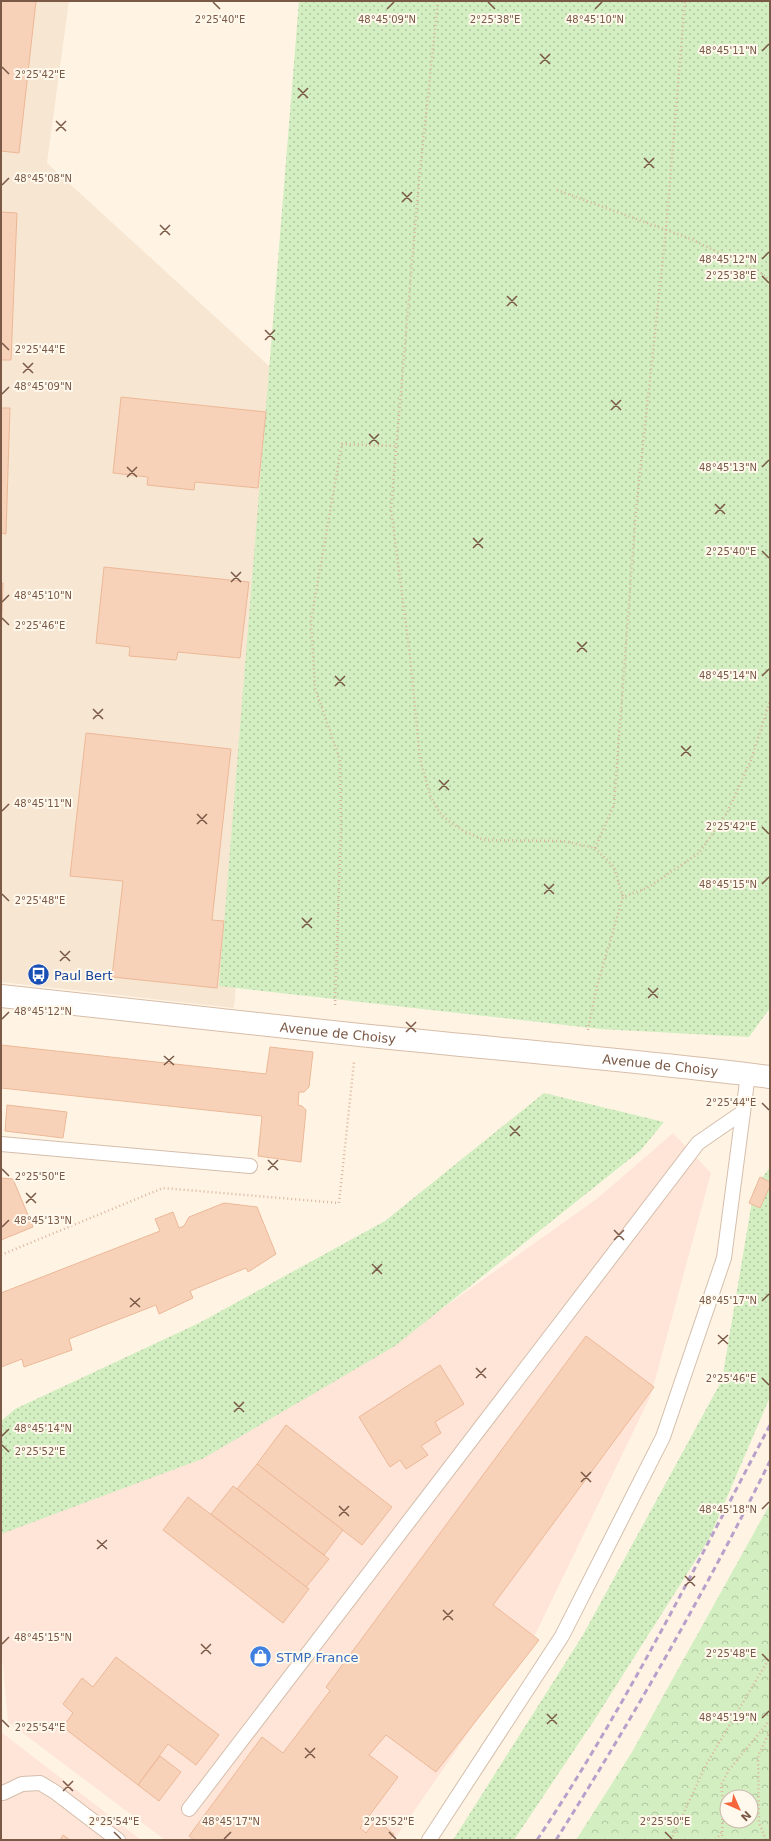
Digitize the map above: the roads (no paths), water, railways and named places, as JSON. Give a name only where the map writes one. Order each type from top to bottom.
[{"type":"main road","name":"Avenue de Choisy","points":[[1,996],[373,1037],[531,1052],[582,1055],[770,1077]]},
{"type":"lane","points":[[429,1840],[562,1636],[663,1437],[724,1258],[748,1074]]},
{"type":"lane","points":[[189,1810],[698,1143],[743,1112]]},
{"type":"lane","points":[[1,1144],[250,1166]]},
{"type":"lane","points":[[2,1793],[22,1784],[40,1783],[56,1792],[118,1840]]},
{"type":"railway","points":[[537,1840],[569,1790],[630,1688],[770,1425]]},
{"type":"railway","points":[[556,1840],[668,1653],[720,1558],[770,1461]]},
{"type":"place","name":"Paul Bert","points":[[39,975]]},
{"type":"place","name":"STMP France","points":[[260,1657]]}]
